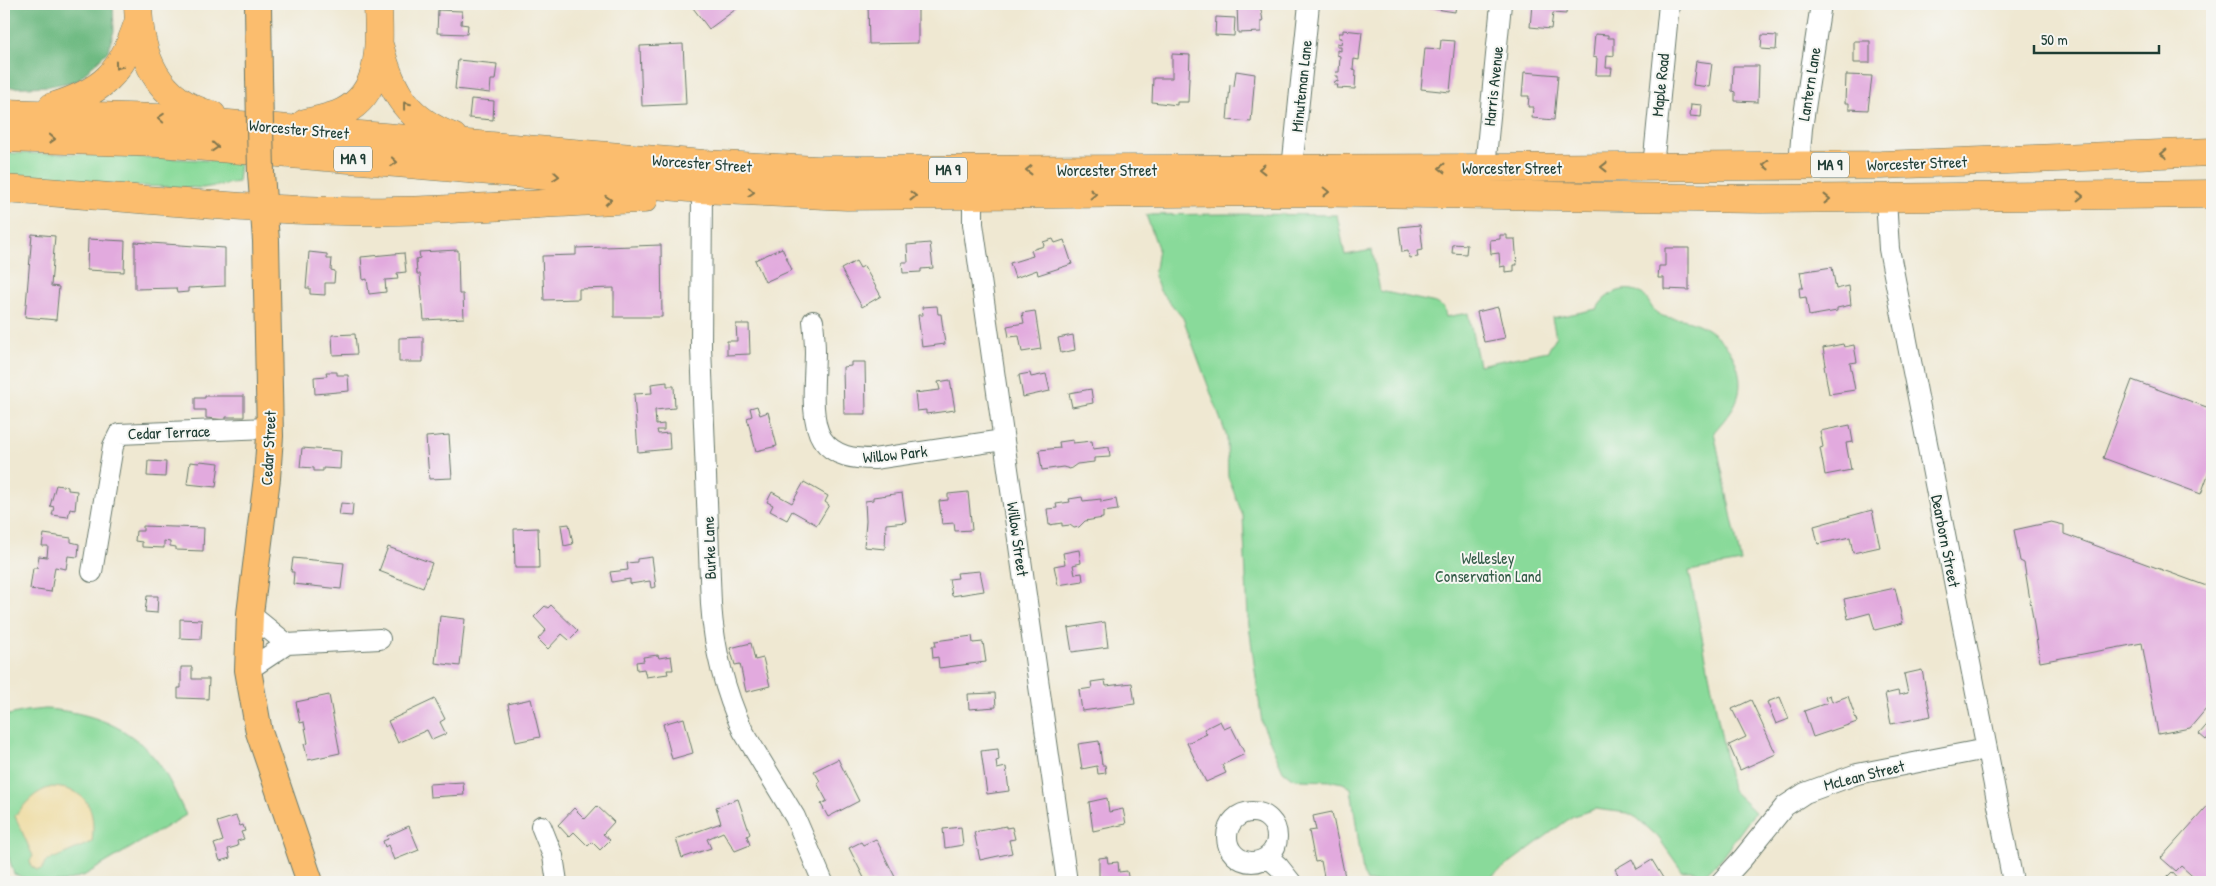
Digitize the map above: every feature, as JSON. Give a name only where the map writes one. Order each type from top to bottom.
[{"type":"highway","points":[[283,128],[337,114],[354,104],[364,94],[373,79],[379,46],[378,4]]},
{"type":"highway","points":[[33,113],[78,99],[100,86],[122,62],[138,13]]},
{"type":"highway","points":[[138,13],[153,71],[160,83],[170,94],[179,102],[198,111],[244,125]]},
{"type":"highway","points":[[379,46],[388,76],[394,88],[404,104],[416,117],[439,132],[478,145]]},
{"type":"highway","name":"Worcester Street","points":[[4,113],[126,116],[704,164],[807,170],[1485,168],[1897,164],[2212,152]]},
{"type":"highway","name":"Worcester Street","points":[[4,138],[160,143],[702,189],[846,196],[1288,192],[1723,199],[1886,199],[2212,194]]},
{"type":"highway","points":[[4,189],[219,206],[360,211],[472,208],[580,201],[653,199],[702,189]]},
{"type":"main road","name":"Cedar Street","points":[[258,4],[261,173],[266,241],[270,428],[267,478],[250,614],[248,670],[252,702],[259,732],[310,882]]},
{"type":"street","name":"Minuteman Lane","points":[[1292,169],[1309,4]]},
{"type":"street","name":"Harris Avenue","points":[[1485,168],[1501,4]]},
{"type":"street","name":"Maple Road","points":[[1653,167],[1669,4]]},
{"type":"street","name":"Lantern Lane","points":[[1799,165],[1802,128],[1822,4]]},
{"type":"street","name":"Burke Lane","points":[[702,189],[702,347],[711,604],[715,642],[725,684],[736,716],[752,747],[794,817],[822,882]]},
{"type":"street","name":"Willow Street","points":[[973,195],[973,224],[1068,882]]},
{"type":"street","name":"Dearborn Street","points":[[1886,199],[1889,249],[2013,882]]},
{"type":"street","name":"Willow Park","points":[[813,321],[815,350],[814,392],[817,423],[822,440],[837,452],[854,458],[874,459],[1004,440]]},
{"type":"street","name":"Cedar Terrace","points":[[92,572],[113,446],[119,434],[270,428]]},
{"type":"street","points":[[250,614],[287,644]]},
{"type":"street","points":[[248,670],[287,644],[380,638]]},
{"type":"street","name":"McLean Street","points":[[1721,882],[1748,852],[1781,810],[1805,793],[1857,774],[1986,749]]},
{"type":"street","points":[[541,826],[553,856],[558,882]]},
{"type":"street","points":[[1268,856],[1291,882]]},
{"type":"green space","points":[[4,4],[113,4],[114,31],[108,51],[77,81],[49,86],[4,88]]},
{"type":"green space","points":[[4,153],[81,154],[240,162],[238,182],[203,188],[137,186],[4,177]]},
{"type":"green space","name":"Wellesley Conservation Land","points":[[1146,215],[1337,215],[1345,255],[1372,250],[1380,291],[1436,303],[1444,308],[1446,317],[1468,313],[1479,365],[1548,351],[1556,337],[1552,318],[1597,309],[1610,295],[1623,290],[1636,291],[1642,294],[1654,310],[1661,315],[1690,321],[1703,327],[1713,333],[1729,350],[1738,370],[1740,381],[1739,393],[1732,409],[1714,432],[1741,562],[1689,571],[1732,790],[1755,812],[1720,860],[1702,877],[1695,871],[1682,871],[1658,837],[1637,818],[1628,813],[1595,809],[1573,816],[1484,882],[1367,882],[1363,873],[1351,788],[1343,783],[1332,781],[1292,778],[1283,771],[1262,723],[1248,618],[1243,516],[1228,477],[1227,437],[1183,318],[1160,291],[1154,276],[1158,248]]},
{"type":"green space","points":[[46,709],[93,717],[134,738],[157,761],[169,780],[186,815],[85,875],[63,882],[36,882],[14,874],[4,842],[4,716]]},
{"type":"sand","points":[[52,787],[74,792],[87,803],[91,811],[92,842],[45,862],[42,869],[37,870],[31,866],[30,861],[33,856],[15,816],[27,802],[41,791]]},
{"type":"building","points":[[690,4],[743,4],[709,29]]},
{"type":"building","points":[[868,4],[918,4],[918,43],[869,44]]},
{"type":"building","points":[[1237,4],[1260,4],[1263,21],[1261,21],[1261,32],[1238,33]]},
{"type":"building","points":[[1430,4],[1456,4],[1455,12],[1429,8]]},
{"type":"building","points":[[1532,4],[1567,4],[1566,14],[1553,13],[1551,29],[1530,27]]},
{"type":"building","points":[[438,10],[462,11],[461,24],[468,25],[467,34],[437,33]]},
{"type":"building","points":[[1216,17],[1235,18],[1234,36],[1215,35]]},
{"type":"building","points":[[1343,30],[1362,32],[1359,60],[1354,59],[1353,69],[1356,70],[1355,89],[1337,88],[1338,85],[1334,85],[1335,81],[1338,82],[1338,76],[1335,76],[1336,72],[1339,72],[1340,56],[1337,55],[1337,50],[1341,51],[1341,47],[1337,47],[1337,43],[1341,44],[1342,38],[1339,38],[1339,33],[1343,33]]},
{"type":"building","points":[[1595,34],[1608,35],[1608,38],[1614,38],[1614,56],[1607,55],[1606,68],[1612,68],[1611,75],[1596,75],[1597,58],[1593,57]]},
{"type":"building","points":[[1762,35],[1777,36],[1776,50],[1761,49]]},
{"type":"building","points":[[1441,40],[1455,41],[1450,92],[1421,89],[1425,48],[1440,49]]},
{"type":"building","points":[[1854,41],[1870,41],[1870,63],[1854,63]]},
{"type":"building","points":[[683,44],[686,104],[642,106],[640,46]]},
{"type":"building","points":[[1172,54],[1190,55],[1188,102],[1177,102],[1177,105],[1152,102],[1153,78],[1172,78]]},
{"type":"building","points":[[458,60],[497,64],[495,80],[491,80],[490,93],[455,89]]},
{"type":"building","points":[[1696,61],[1712,63],[1709,87],[1693,85]]},
{"type":"building","points":[[1733,66],[1759,66],[1758,102],[1735,101],[1735,92],[1732,91]]},
{"type":"building","points":[[1236,71],[1255,74],[1251,122],[1227,120],[1230,85],[1234,86]]},
{"type":"building","points":[[1524,72],[1558,75],[1554,120],[1532,118],[1533,107],[1528,107],[1529,96],[1522,96]]},
{"type":"building","points":[[1846,75],[1872,76],[1868,110],[1849,109],[1849,103],[1845,103]]},
{"type":"building","points":[[471,99],[494,101],[493,120],[469,118]]},
{"type":"building","points":[[1691,104],[1702,105],[1701,117],[1690,116]]},
{"type":"building","points":[[1420,225],[1423,250],[1417,251],[1418,257],[1409,258],[1408,251],[1402,252],[1399,227]]},
{"type":"building","points":[[32,234],[55,236],[51,286],[59,287],[56,320],[25,317]]},
{"type":"building","points":[[1500,235],[1507,235],[1507,239],[1515,239],[1517,265],[1514,265],[1514,271],[1505,272],[1505,266],[1500,267],[1499,253],[1491,254],[1490,240],[1500,239]]},
{"type":"building","points":[[88,239],[125,241],[124,272],[87,270]]},
{"type":"building","points":[[1053,239],[1055,243],[1064,240],[1072,264],[1038,275],[1037,270],[1015,278],[1010,263],[1033,256],[1031,250],[1044,246],[1043,242]]},
{"type":"building","points":[[135,242],[225,248],[225,286],[188,288],[188,292],[177,293],[176,288],[135,289]]},
{"type":"building","points":[[930,243],[933,268],[921,269],[921,272],[903,273],[902,262],[908,262],[907,245]]},
{"type":"building","points":[[1453,244],[1467,245],[1466,254],[1452,253]]},
{"type":"building","points":[[661,245],[662,317],[614,317],[614,288],[579,289],[579,299],[544,300],[542,256],[576,255],[576,248]]},
{"type":"building","points":[[782,248],[792,270],[765,282],[755,260]]},
{"type":"building","points":[[1665,248],[1689,248],[1689,290],[1664,289],[1664,278],[1658,278],[1659,266],[1665,266]]},
{"type":"building","points":[[458,250],[459,294],[463,294],[464,318],[424,320],[420,274],[417,274],[416,259],[420,258],[419,252]]},
{"type":"building","points":[[309,252],[327,254],[327,259],[332,259],[331,270],[335,271],[334,283],[325,283],[325,295],[310,294],[310,288],[306,288]]},
{"type":"building","points":[[404,253],[406,272],[397,273],[398,279],[385,280],[386,292],[369,294],[367,279],[363,280],[361,257]]},
{"type":"building","points":[[856,261],[860,268],[864,266],[881,296],[862,307],[841,269]]},
{"type":"building","points":[[1832,267],[1836,289],[1849,286],[1851,305],[1837,308],[1837,311],[1809,316],[1806,297],[1800,298],[1799,288],[1803,288],[1800,272]]},
{"type":"building","points":[[937,306],[938,314],[941,314],[945,344],[922,347],[918,315],[923,315],[922,307]]},
{"type":"building","points":[[1498,307],[1505,338],[1484,342],[1477,312]]},
{"type":"building","points":[[1035,311],[1041,349],[1022,352],[1019,336],[1009,337],[1007,326],[1024,323],[1022,313]]},
{"type":"building","points":[[736,324],[749,324],[750,354],[727,355],[727,341],[737,341]]},
{"type":"building","points":[[355,334],[357,354],[333,355],[332,335]]},
{"type":"building","points":[[1073,335],[1075,350],[1061,353],[1058,338]]},
{"type":"building","points":[[423,337],[423,362],[399,362],[399,338]]},
{"type":"building","points":[[1843,344],[1844,347],[1854,345],[1857,362],[1850,363],[1855,390],[1829,394],[1823,348]]},
{"type":"building","points":[[851,362],[865,362],[866,414],[844,414],[843,367],[851,366]]},
{"type":"building","points":[[326,372],[348,375],[349,391],[315,394],[314,377],[327,376]]},
{"type":"building","points":[[1030,373],[1031,377],[1046,374],[1050,391],[1023,397],[1019,375]]},
{"type":"building","points":[[950,380],[955,410],[926,414],[926,410],[917,411],[915,393],[940,390],[938,382]]},
{"type":"building","points":[[2132,380],[2212,409],[2212,464],[2201,494],[2103,458]]},
{"type":"building","points":[[667,382],[667,386],[674,386],[675,408],[655,410],[656,425],[664,424],[664,430],[657,430],[658,434],[669,433],[670,449],[638,452],[634,394],[652,393],[651,384]]},
{"type":"building","points":[[1091,389],[1093,403],[1072,407],[1069,393]]},
{"type":"building","points":[[205,396],[244,396],[244,417],[226,417],[226,420],[206,418],[206,410],[195,410],[195,398],[205,398]]},
{"type":"building","points":[[757,406],[760,415],[768,412],[777,446],[756,451],[747,418],[752,416],[750,408]]},
{"type":"building","points":[[1850,425],[1853,442],[1846,443],[1851,470],[1825,475],[1820,448],[1823,447],[1820,431]]},
{"type":"building","points":[[449,435],[452,478],[429,479],[426,437]]},
{"type":"building","points":[[1073,440],[1073,443],[1092,441],[1093,449],[1109,447],[1110,457],[1094,458],[1094,462],[1077,464],[1070,469],[1063,467],[1042,470],[1039,450],[1060,448],[1059,442]]},
{"type":"building","points":[[302,448],[341,451],[340,469],[323,468],[323,471],[314,471],[314,468],[300,467]]},
{"type":"building","points":[[148,461],[166,462],[165,477],[147,476]]},
{"type":"building","points":[[200,461],[219,463],[216,487],[187,484],[190,462],[199,463]]},
{"type":"building","points":[[804,482],[828,496],[825,502],[829,505],[817,525],[792,511],[787,520],[770,511],[773,505],[767,502],[772,492],[792,503]]},
{"type":"building","points":[[56,485],[68,487],[68,490],[77,491],[75,510],[70,509],[68,517],[52,515],[54,507],[50,506]]},
{"type":"building","points":[[968,492],[972,530],[955,531],[954,523],[942,524],[939,501],[948,500],[948,494]]},
{"type":"building","points":[[902,493],[906,522],[886,524],[885,549],[864,547],[865,501],[873,500],[873,497]]},
{"type":"building","points":[[1082,497],[1083,501],[1101,499],[1101,502],[1116,499],[1118,510],[1103,512],[1103,518],[1085,521],[1079,527],[1062,526],[1062,523],[1049,525],[1047,509],[1057,508],[1056,504],[1070,502],[1069,499]]},
{"type":"building","points":[[341,503],[353,504],[352,516],[339,515]]},
{"type":"building","points":[[1872,510],[1880,547],[1853,553],[1850,537],[1818,544],[1814,526]]},
{"type":"building","points":[[2051,522],[2064,525],[2064,534],[2212,588],[2212,702],[2190,728],[2158,734],[2142,643],[2040,662],[2024,563],[2020,561],[2014,530]]},
{"type":"building","points":[[569,524],[573,544],[564,546],[561,525]]},
{"type":"building","points":[[143,526],[204,528],[203,551],[176,550],[176,547],[170,546],[170,542],[164,541],[164,548],[142,547],[142,542],[135,541],[136,531],[143,531]]},
{"type":"building","points":[[538,528],[539,568],[515,568],[514,529]]},
{"type":"building","points":[[44,534],[71,538],[71,542],[79,544],[78,557],[68,556],[66,569],[55,567],[51,592],[30,589],[33,568],[37,568],[39,556],[47,557],[48,546],[42,546]]},
{"type":"building","points":[[388,547],[432,563],[423,588],[379,571]]},
{"type":"building","points":[[1079,550],[1081,563],[1073,565],[1075,574],[1082,573],[1083,581],[1058,585],[1054,566],[1065,564],[1063,553]]},
{"type":"building","points":[[652,557],[656,587],[651,588],[650,581],[630,584],[630,579],[612,582],[610,572],[628,570],[627,563],[637,562],[637,559]]},
{"type":"building","points":[[293,558],[344,563],[341,589],[293,584],[294,572],[291,572]]},
{"type":"building","points":[[980,571],[984,591],[952,596],[949,579],[958,578],[957,573]]},
{"type":"building","points":[[1895,588],[1903,623],[1875,630],[1870,613],[1848,619],[1844,599]]},
{"type":"building","points":[[147,596],[158,596],[157,613],[145,612]]},
{"type":"building","points":[[551,605],[578,631],[569,640],[562,634],[548,649],[538,639],[546,630],[534,617],[545,606],[548,608]]},
{"type":"building","points":[[440,616],[465,619],[460,666],[435,663]]},
{"type":"building","points":[[180,619],[202,620],[201,639],[180,638]]},
{"type":"building","points":[[1105,622],[1108,647],[1072,652],[1068,628]]},
{"type":"building","points":[[972,636],[973,643],[983,642],[986,662],[939,668],[938,657],[933,658],[932,646],[936,646],[935,641]]},
{"type":"building","points":[[751,643],[755,660],[763,658],[770,686],[746,692],[740,664],[735,665],[730,648]]},
{"type":"building","points":[[658,655],[659,658],[671,656],[673,670],[667,670],[668,674],[646,677],[644,669],[637,670],[636,662],[644,661],[643,657]]},
{"type":"building","points":[[181,667],[192,667],[192,679],[209,679],[208,699],[178,698],[178,688],[181,688]]},
{"type":"building","points":[[1922,670],[1931,716],[1891,724],[1885,694],[1898,691],[1899,695],[1908,693],[1904,674]]},
{"type":"building","points":[[1105,680],[1106,686],[1132,683],[1135,704],[1082,711],[1079,690],[1092,688],[1091,682]]},
{"type":"building","points":[[995,693],[996,707],[969,709],[968,694]]},
{"type":"building","points":[[329,695],[340,753],[308,760],[304,744],[308,743],[304,722],[300,723],[296,702]]},
{"type":"building","points":[[1830,695],[1832,702],[1848,696],[1857,722],[1813,737],[1804,711],[1827,703],[1825,697]]},
{"type":"building","points":[[1780,697],[1789,719],[1776,724],[1767,702]]},
{"type":"building","points":[[435,699],[445,719],[440,722],[446,734],[432,740],[427,730],[398,743],[388,721]]},
{"type":"building","points":[[531,699],[540,737],[516,742],[508,704]]},
{"type":"building","points":[[1751,700],[1776,754],[1740,770],[1729,745],[1746,737],[1732,709]]},
{"type":"building","points":[[684,718],[693,753],[672,759],[663,724]]},
{"type":"building","points":[[2212,719],[2212,733],[2206,740],[2199,734]]},
{"type":"building","points":[[1220,721],[1224,729],[1231,726],[1245,754],[1222,765],[1226,773],[1206,782],[1187,743],[1207,734],[1204,729]]},
{"type":"building","points":[[1099,741],[1102,765],[1105,765],[1106,773],[1098,774],[1097,766],[1082,769],[1078,744]]},
{"type":"building","points":[[998,749],[999,760],[996,761],[997,769],[1006,767],[1009,791],[987,794],[981,751]]},
{"type":"building","points":[[838,759],[859,801],[828,817],[821,804],[827,801],[817,783],[820,781],[814,771]]},
{"type":"building","points":[[463,782],[464,795],[430,797],[429,784]]},
{"type":"building","points":[[1107,798],[1109,812],[1123,809],[1126,824],[1093,831],[1089,802]]},
{"type":"building","points":[[738,799],[750,834],[747,836],[750,845],[735,851],[723,832],[707,839],[711,848],[682,858],[676,839],[721,823],[716,807]]},
{"type":"building","points":[[2212,801],[2212,882],[2199,882],[2181,866],[2176,871],[2161,858]]},
{"type":"building","points":[[597,806],[614,822],[603,834],[610,840],[600,850],[592,842],[588,846],[574,832],[569,837],[558,825],[574,808],[585,819]]},
{"type":"building","points":[[1332,812],[1346,882],[1325,882],[1321,861],[1315,862],[1309,831],[1316,830],[1313,816]]},
{"type":"building","points":[[236,816],[240,826],[243,825],[245,831],[241,832],[244,839],[237,841],[238,846],[228,849],[230,858],[220,861],[214,844],[223,841],[217,822]]},
{"type":"building","points":[[409,826],[419,850],[394,860],[388,845],[385,847],[383,841],[388,839],[387,836]]},
{"type":"building","points":[[1006,826],[1006,828],[1012,827],[1015,839],[1009,840],[1012,853],[980,860],[974,832]]},
{"type":"building","points":[[961,827],[963,845],[945,848],[943,829]]},
{"type":"building","points":[[876,839],[896,879],[889,882],[866,882],[849,848],[861,842],[863,845]]},
{"type":"building","points":[[1107,857],[1108,863],[1118,862],[1119,872],[1127,871],[1129,882],[1099,882],[1099,858]]},
{"type":"building","points":[[1632,859],[1637,869],[1652,860],[1663,878],[1655,882],[1622,882],[1615,869]]},
{"type":"building","points":[[2172,872],[2181,882],[2165,882],[2164,880]]}]
